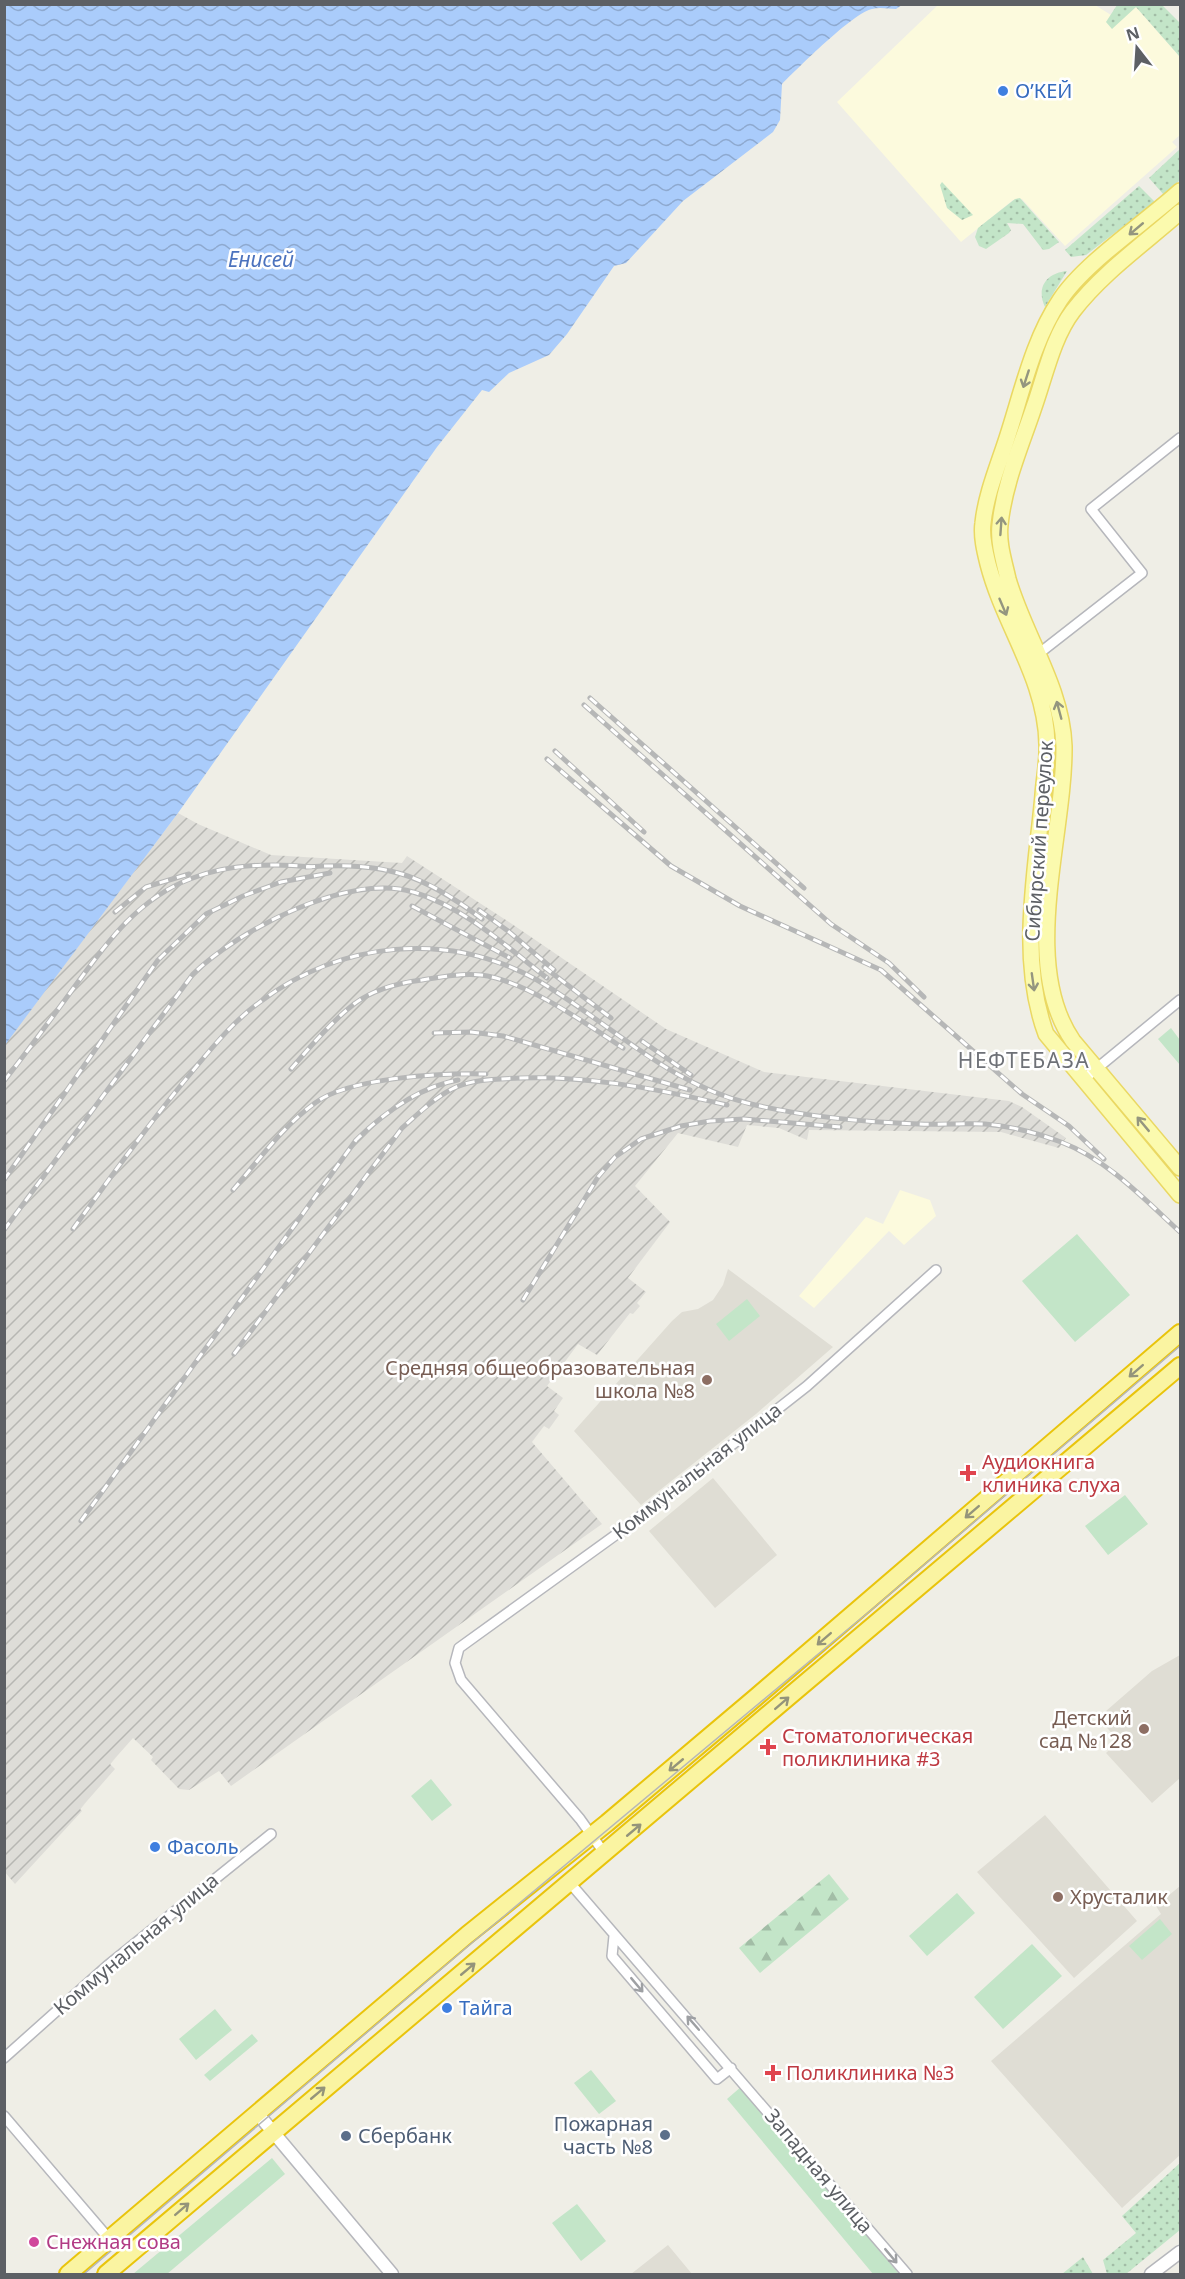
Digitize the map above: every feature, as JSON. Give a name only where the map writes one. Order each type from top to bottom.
[{"type":"highway","points":[[68,2274],[467,1935],[755,1698],[1180,1333]]},
{"type":"highway","points":[[106,2274],[1180,1366]]},
{"type":"main road","name":"Сибирский переулок","points":[[1180,191],[1086,271],[1060,299],[1034,355],[998,487],[1001,581],[1045,712],[1047,745],[1031,927],[1031,977],[1037,1010],[1046,1034],[1180,1195]]},
{"type":"main road","name":"Сибирский переулок","points":[[998,487],[1062,330],[1086,295],[1180,212]]},
{"type":"main road","points":[[1047,325],[1062,330]]},
{"type":"main road","name":"Сибирский переулок","points":[[1001,581],[1059,705],[1064,748],[1048,927],[1049,965],[1055,1002],[1062,1025],[1180,1168]]},
{"type":"street","points":[[1037,656],[1142,573],[1091,509],[1180,438]]},
{"type":"street","points":[[1084,1079],[1180,1000]]},
{"type":"street","name":"Коммунальная улица","points":[[590,1835],[509,1735],[460,1680],[455,1663],[459,1648],[619,1532],[749,1432],[807,1386],[936,1270]]},
{"type":"street","name":"Коммунальная улица","points":[[4,2058],[107,1966],[271,1834]]},
{"type":"street","points":[[590,1835],[605,1854]]},
{"type":"street","name":"Западная улица","points":[[570,1883],[907,2274]]},
{"type":"street","points":[[614,1936],[612,1956],[693,2053],[717,2079],[731,2068]]},
{"type":"street","points":[[258,2114],[392,2274]]},
{"type":"street","points":[[4,2116],[110,2240]]},
{"type":"street","points":[[1151,2274],[1178,2253]]},
{"type":"shaded area","points":[[938,5],[1095,5],[1111,15],[1106,22],[1136,7],[1180,57],[1180,135],[1172,142],[1177,147],[1065,246],[1022,199],[1013,200],[961,242],[837,102]]},
{"type":"shaded area","points":[[178,813],[271,855],[402,863],[407,856],[666,1029],[764,1072],[1009,1101],[1022,1107],[1066,1138],[1059,1148],[1001,1132],[809,1130],[807,1140],[779,1128],[747,1125],[738,1147],[678,1133],[635,1186],[670,1222],[628,1278],[646,1292],[637,1303],[640,1306],[633,1314],[630,1313],[597,1355],[578,1344],[547,1386],[563,1398],[554,1411],[559,1415],[549,1429],[544,1426],[532,1442],[602,1524],[231,1786],[219,1771],[189,1790],[179,1789],[151,1760],[153,1757],[133,1738],[110,1764],[115,1769],[80,1809],[82,1811],[15,1884],[4,1871],[4,1045]]},
{"type":"shaded area","points":[[900,1190],[930,1200],[936,1216],[904,1245],[889,1231],[814,1308],[799,1296],[866,1217],[883,1224]]},
{"type":"shaded area","name":"Средняя общеобразовательная школа №8","points":[[728,1269],[833,1347],[756,1414],[641,1505],[574,1431],[672,1321],[682,1312],[698,1309],[713,1300],[723,1285]]},
{"type":"shaded area","points":[[713,1478],[777,1555],[715,1608],[649,1531]]},
{"type":"shaded area","name":"Детский сад №128","points":[[1180,1655],[1180,1778],[1152,1803],[1106,1753],[1119,1741],[1098,1718],[1152,1671]]},
{"type":"shaded area","name":"Хрусталик","points":[[1045,1815],[1137,1921],[1074,1978],[977,1872]]},
{"type":"shaded area","points":[[1180,1886],[1180,2155],[1122,2208],[991,2061],[1161,1914],[1156,1906]]},
{"type":"shaded area","points":[[668,2245],[692,2274],[631,2274]]},
{"type":"green space","points":[[1117,5],[1162,5],[1180,23],[1180,57],[1136,7],[1112,29],[1106,22]]},
{"type":"green space","points":[[1180,149],[1180,180],[1164,195],[1149,178]]},
{"type":"green space","points":[[942,182],[973,215],[962,220],[947,208],[940,185]]},
{"type":"green space","points":[[1139,186],[1155,202],[1086,255],[1071,257],[1065,250]]},
{"type":"green space","points":[[1020,198],[1059,242],[1043,250],[1023,224],[1007,223],[1011,230],[1009,233],[986,249],[979,246],[975,237],[978,228],[1015,199]]},
{"type":"green space","points":[[1067,271],[1045,307],[1042,300],[1042,288],[1048,278]]},
{"type":"green space","points":[[1171,1028],[1180,1040],[1180,1065],[1158,1039]]},
{"type":"green space","points":[[1077,1234],[1130,1295],[1075,1342],[1022,1281]]},
{"type":"green space","points":[[747,1299],[760,1316],[729,1341],[716,1324]]},
{"type":"green space","points":[[1125,1495],[1148,1524],[1108,1555],[1085,1526]]},
{"type":"green space","points":[[431,1779],[452,1805],[432,1821],[411,1796]]},
{"type":"green space","points":[[829,1874],[849,1899],[760,1973],[739,1948]]},
{"type":"green space","points":[[957,1893],[975,1913],[927,1956],[909,1936]]},
{"type":"green space","points":[[1160,1919],[1172,1934],[1142,1960],[1129,1946]]},
{"type":"green space","points":[[1032,1944],[1062,1976],[1003,2029],[974,1997]]},
{"type":"green space","points":[[215,2009],[232,2030],[196,2060],[179,2039]]},
{"type":"green space","points":[[252,2034],[258,2041],[210,2081],[204,2075]]},
{"type":"green space","points":[[591,2070],[616,2101],[599,2114],[574,2083]]},
{"type":"green space","points":[[742,2086],[899,2274],[873,2274],[727,2099]]},
{"type":"green space","points":[[272,2158],[285,2174],[167,2274],[133,2274]]},
{"type":"green space","points":[[1180,2163],[1180,2230],[1126,2274],[1107,2274],[1103,2260],[1136,2233],[1122,2216]]},
{"type":"green space","points":[[577,2204],[606,2241],[581,2261],[552,2223]]},
{"type":"green space","points":[[1083,2257],[1093,2274],[1062,2274]]},
{"type":"water","name":"Енисей","points":[[5,4],[902,5],[896,9],[875,8],[864,12],[826,42],[782,84],[780,120],[773,132],[683,201],[626,263],[614,266],[567,334],[549,355],[509,373],[489,392],[482,390],[437,447],[178,813],[5,1045]]},
{"type":"tram line","points":[[84,2274],[467,1947],[877,1605],[1180,1346]]},
{"type":"railway","points":[[590,698],[804,888]]},
{"type":"railway","points":[[584,705],[831,924],[889,963],[924,997]]},
{"type":"railway","points":[[555,751],[644,832]]},
{"type":"railway","points":[[547,759],[671,866],[740,906],[881,970],[1022,1094],[1069,1126],[1104,1159]]},
{"type":"railway","points":[[4,1081],[108,943],[137,912],[153,899],[190,879],[219,870],[266,865],[312,867]]},
{"type":"railway","points":[[306,867],[358,866],[400,874],[439,890],[482,919]]},
{"type":"railway","points":[[4,1180],[158,960],[206,914],[243,896],[281,882],[330,873]]},
{"type":"railway","points":[[115,912],[146,887],[189,874]]},
{"type":"railway","points":[[4,1230],[193,974],[237,940],[296,909],[358,890],[387,888],[413,892],[450,907],[467,917],[547,978]]},
{"type":"railway","points":[[412,906],[510,958]]},
{"type":"railway","points":[[479,910],[554,970]]},
{"type":"railway","points":[[73,1229],[180,1087],[218,1041],[251,1009],[292,981],[325,966],[360,955],[396,949],[432,949],[468,954],[503,964],[537,980],[665,1067],[721,1095],[751,1104],[814,1116],[919,1124],[994,1125],[1023,1130],[1061,1142],[1110,1170],[1180,1232]]},
{"type":"railway","points":[[544,967],[611,1018]]},
{"type":"railway","points":[[291,1069],[345,1011],[362,999],[395,985],[459,975],[481,975],[516,985],[555,1004],[623,1048]]},
{"type":"railway","points":[[434,1033],[471,1032],[503,1036],[690,1090]]},
{"type":"railway","points":[[642,1041],[691,1075]]},
{"type":"railway","points":[[233,1190],[292,1122],[315,1103],[331,1094],[350,1087],[398,1078],[446,1074],[486,1074]]},
{"type":"railway","points":[[234,1354],[402,1128],[432,1102],[452,1089],[482,1080],[558,1078],[615,1083],[727,1105]]},
{"type":"railway","points":[[81,1521],[356,1140],[403,1102],[444,1083],[458,1080]]},
{"type":"railway","points":[[523,1300],[598,1177],[615,1157],[641,1139],[681,1126],[710,1121],[744,1119],[840,1127]]},
{"type":"place","name":"О’КЕЙ","points":[[1003,91]]},
{"type":"place","name":"Средняя общеобразовательная школа №8","points":[[707,1380]]},
{"type":"place","name":"Аудиокнига клиника слуха","points":[[968,1473]]},
{"type":"place","name":"Детский сад №128","points":[[1144,1729]]},
{"type":"place","name":"Стоматологическая поликлиника #3","points":[[768,1747]]},
{"type":"place","name":"Фасоль","points":[[155,1847]]},
{"type":"place","name":"Хрусталик","points":[[1058,1897]]},
{"type":"place","name":"Тайга","points":[[447,2008]]},
{"type":"place","name":"Поликлиника №3","points":[[773,2073]]},
{"type":"place","name":"Пожарная часть №8","points":[[665,2135]]},
{"type":"place","name":"Сбербанк","points":[[346,2136]]},
{"type":"place","name":"Снежная сова","points":[[34,2242]]},
{"type":"district","name":"НЕФТЕБАЗА","points":[[1024,1061]]}]
